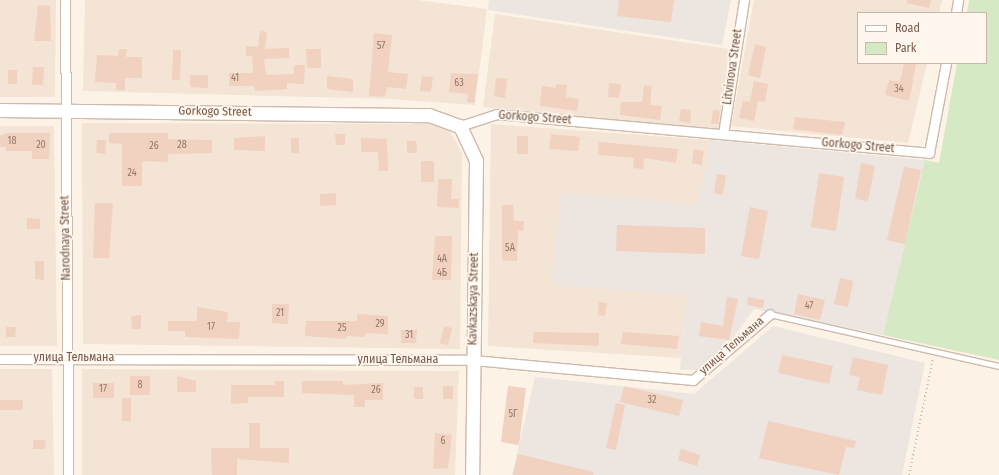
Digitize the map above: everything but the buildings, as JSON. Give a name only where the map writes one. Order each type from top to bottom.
[{"type":"main road","name":"Gorkogo Street","points":[[0,110],[429,115],[460,126]]},
{"type":"main road","name":"Kavkazskaya Street","points":[[460,126],[476,160],[472,475]]},
{"type":"street","name":"Narodnaya Street","points":[[64,0],[63,110],[69,358],[68,475]]},
{"type":"street","name":"Litvinova Street","points":[[723,134],[744,0]]},
{"type":"street","points":[[956,12],[958,0]]},
{"type":"street","name":"Gorkogo Street","points":[[460,126],[496,114],[929,153],[946,64]]},
{"type":"street","name":"улица Тельмана","points":[[0,359],[473,360],[693,380],[770,314]]},
{"type":"lane","points":[[770,314],[999,366]]},
{"type":"path","points":[[909,475],[935,351]]},
{"type":"shaded area","points":[[0,0],[56,0],[55,97],[0,97]]},
{"type":"shaded area","points":[[85,0],[417,0],[487,9],[475,105],[389,99],[83,91]]},
{"type":"shaded area","points":[[489,0],[731,0],[722,45],[488,10]]},
{"type":"shaded area","points":[[754,0],[942,0],[939,12],[857,12],[857,64],[927,64],[908,143],[731,126]]},
{"type":"shaded area","points":[[495,14],[729,49],[719,130],[483,107]]},
{"type":"shaded area","points":[[82,123],[440,124],[451,133],[462,153],[460,349],[83,344]]},
{"type":"shaded area","points":[[491,124],[710,140],[699,205],[561,193],[553,278],[557,285],[687,295],[681,358],[488,346]]},
{"type":"shaded area","points":[[0,126],[54,126],[57,346],[0,346]]},
{"type":"shaded area","points":[[710,140],[925,160],[883,335],[754,309],[727,346],[697,370],[680,370],[687,295],[557,285],[553,278],[561,193],[699,205]]},
{"type":"shaded area","points":[[773,326],[925,363],[902,475],[512,475],[535,377],[694,394]]},
{"type":"shaded area","points":[[0,369],[52,369],[54,475],[0,475]]},
{"type":"shaded area","points":[[82,369],[459,371],[455,475],[82,475]]},
{"type":"green space","points":[[969,0],[999,0],[999,360],[883,335],[925,160],[939,163],[957,64],[987,64],[987,12],[967,12]]}]
